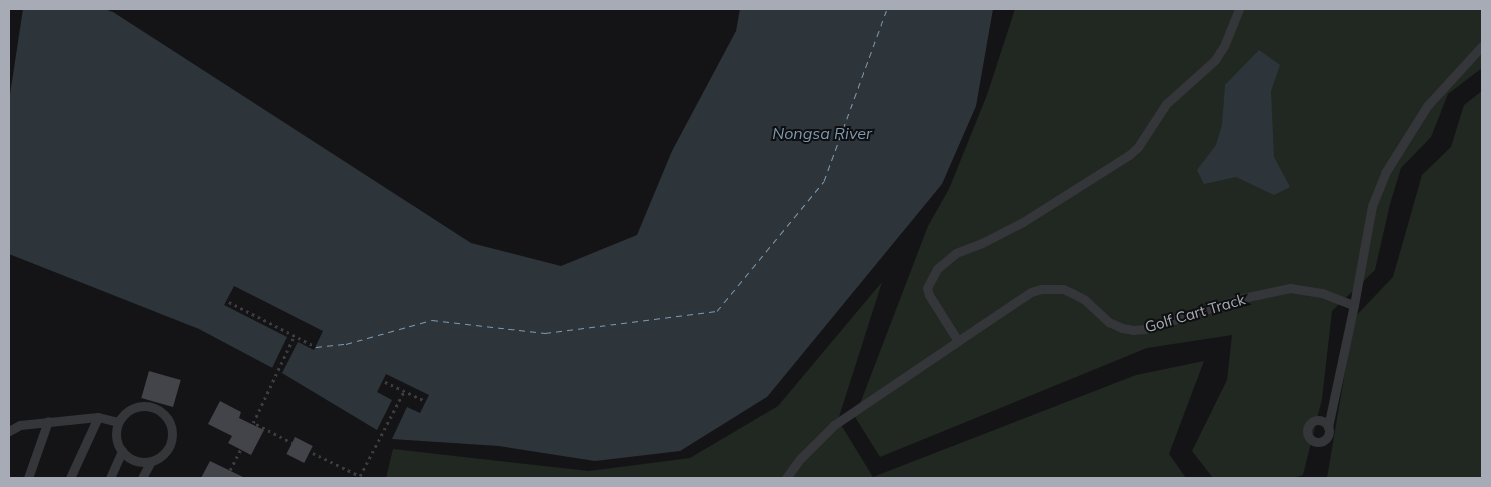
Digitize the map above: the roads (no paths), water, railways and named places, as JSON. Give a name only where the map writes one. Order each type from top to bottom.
[{"type":"lane","points":[[958,341],[929,295],[928,288],[936,269],[956,253],[982,243],[1023,222],[1129,155],[1138,147],[1166,104],[1215,60],[1224,46],[1239,9]]},
{"type":"lane","points":[[1328,427],[1354,305],[1372,206],[1385,173],[1427,106],[1482,46]]},
{"type":"lane","name":"Golf Cart Track","points":[[786,478],[800,459],[834,425],[1032,292],[1042,288],[1063,289],[1072,293],[1085,300],[1108,322],[1133,330],[1146,329],[1243,298],[1290,288],[1322,292],[1354,305]]},
{"type":"lane","points":[[146,406],[157,409],[166,416],[171,426],[172,437],[168,448],[161,456],[151,461],[140,462],[130,458],[122,451],[116,437],[118,422],[125,413],[134,407],[146,406]]},
{"type":"lane","points":[[70,478],[98,418]]},
{"type":"lane","points":[[9,431],[20,425],[48,421],[98,418],[118,422]]},
{"type":"lane","points":[[28,478],[48,421]]},
{"type":"lane","points":[[110,478],[122,451]]},
{"type":"lane","points":[[142,478],[151,461]]},
{"type":"water","name":"Nongsa River","points":[[9,9],[104,9],[113,12],[471,243],[561,266],[637,235],[672,151],[736,31],[740,9],[993,9],[976,106],[942,184],[767,397],[680,451],[595,461],[499,446],[392,439],[282,373],[199,329],[9,254]]},
{"type":"water","points":[[1259,50],[1280,65],[1271,91],[1274,157],[1290,187],[1274,195],[1236,177],[1204,184],[1197,170],[1216,145],[1222,125],[1225,85]]}]
